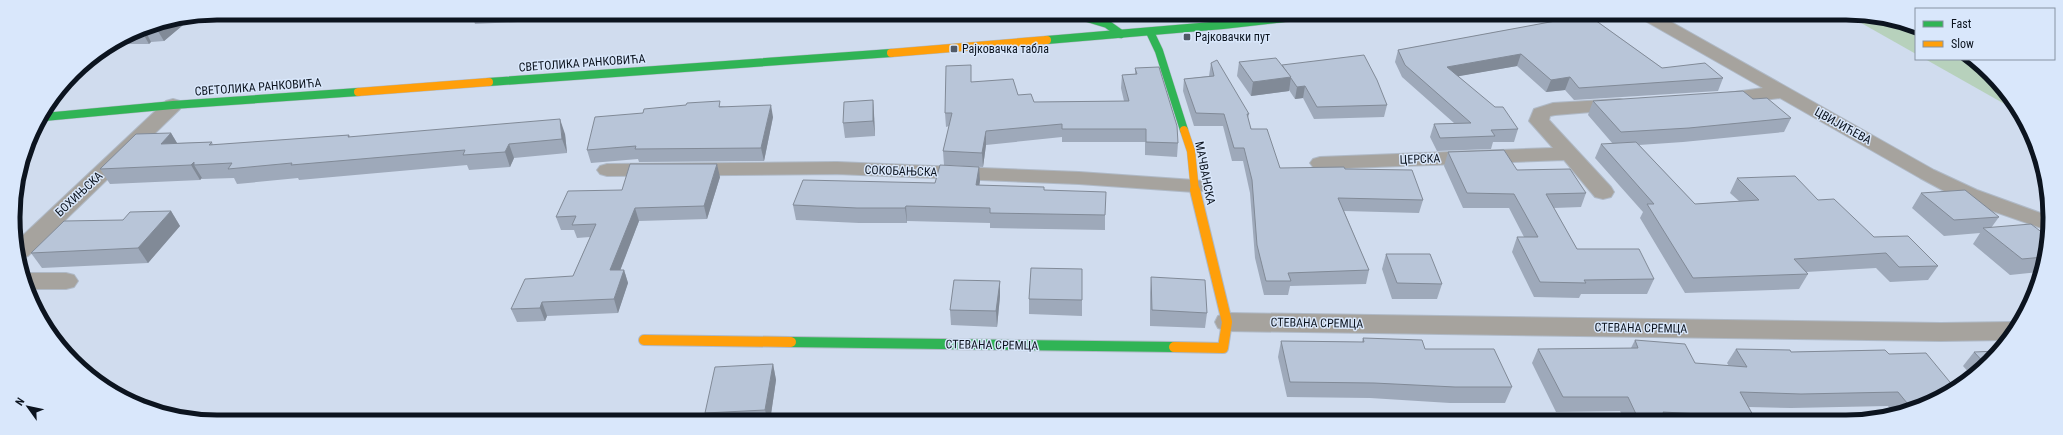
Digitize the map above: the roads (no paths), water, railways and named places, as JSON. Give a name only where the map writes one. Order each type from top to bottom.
[{"type":"main road","points":[[1094,20],[1117,29],[1121,34]]},
{"type":"main road","name":"СВЕТОЛИКА РАНКОВИЋА","points":[[47,117],[174,105],[1150,32],[1263,20]]},
{"type":"main road","name":"МАЧВАНСКА","points":[[1150,32],[1160,51],[1190,151],[1194,186],[1227,322]]},
{"type":"main road","name":"СТЕВАНА СРЕМЦА","points":[[644,340],[1223,348],[1227,322]]},
{"type":"street","name":"ЦВИЈИЋЕВА","points":[[1656,20],[1955,188],[2043,222]]},
{"type":"street","points":[[1700,100],[1747,97],[1782,92]]},
{"type":"street","points":[[1603,192],[1540,120],[1541,113],[1552,110],[1638,104]]},
{"type":"street","name":"БОХИЊСКА","points":[[23,248],[174,105]]},
{"type":"street","name":"ЦЕРСКА","points":[[1320,163],[1569,154]]},
{"type":"street","name":"СОКОБАЊСКА","points":[[607,170],[836,168],[1079,178],[1194,186]]},
{"type":"street","points":[[30,281],[66,281]]},
{"type":"street","name":"СТЕВАНА СРЕМЦА","points":[[1227,322],[1941,332],[2007,331]]},
{"type":"place","name":"Рајковачки пут","points":[[1187,37]]},
{"type":"place","name":"Рајковачка табла","points":[[954,49]]}]
